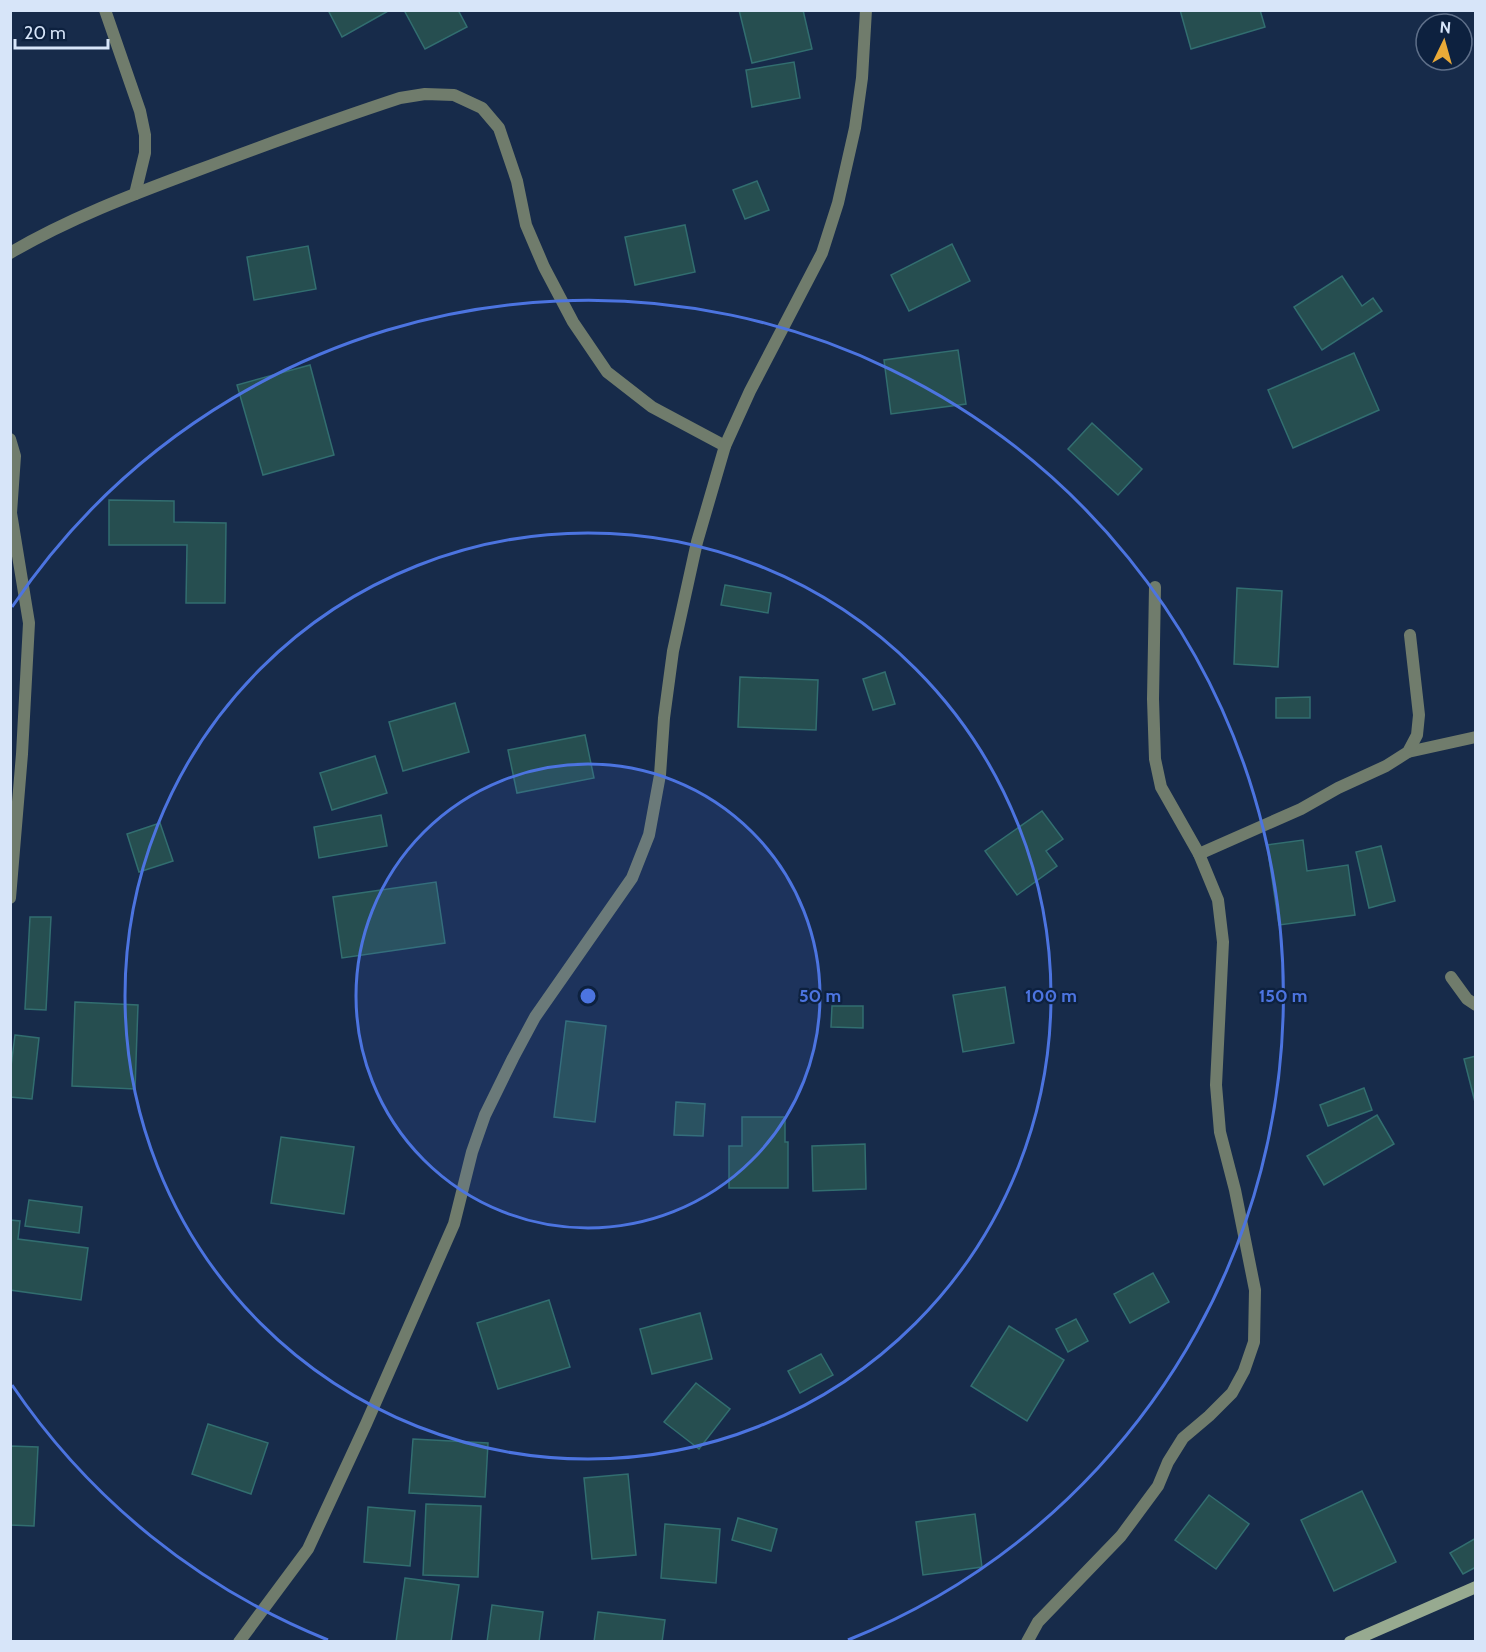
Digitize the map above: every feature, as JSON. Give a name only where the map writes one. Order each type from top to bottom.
[{"type":"main road","points":[[1350,1641],[1476,1587]]},
{"type":"street","points":[[105,10],[140,111],[145,135],[144,161],[135,194]]},
{"type":"street","points":[[238,1641],[308,1549],[454,1224],[472,1152],[485,1115],[535,1017],[632,878],[649,835],[660,775],[665,709],[673,651],[697,542],[725,446],[750,391],[822,253],[838,203],[855,128],[862,78],[866,10]]},
{"type":"street","points":[[10,254],[40,236],[135,194],[237,155],[400,98],[425,94],[454,95],[482,108],[500,128],[518,181],[526,225],[544,267],[573,322],[607,372],[652,406],[725,446]]},
{"type":"street","points":[[10,439],[15,456],[11,513],[29,623],[22,754],[10,898]]},
{"type":"street","points":[[1026,1641],[1038,1622],[1120,1536],[1158,1485],[1168,1462],[1183,1438],[1232,1393],[1244,1371],[1254,1342],[1256,1290],[1220,1132],[1216,1085],[1222,942],[1218,900],[1199,854],[1161,787],[1155,759],[1153,699],[1155,587]]},
{"type":"street","points":[[1408,752],[1417,735],[1419,715],[1410,635]]},
{"type":"street","points":[[1199,854],[1301,809],[1338,788],[1386,766],[1408,752],[1476,737]]},
{"type":"street","points":[[1451,977],[1467,999],[1476,1005]]},
{"type":"building","points":[[328,10],[390,10],[342,37]]},
{"type":"building","points":[[404,10],[458,10],[467,27],[425,49]]},
{"type":"building","points":[[739,10],[803,10],[812,49],[752,63]]},
{"type":"building","points":[[1180,10],[1260,10],[1265,27],[1191,49]]},
{"type":"building","points":[[794,62],[800,98],[752,107],[746,70]]},
{"type":"building","points":[[757,181],[769,210],[745,219],[733,190]]},
{"type":"building","points":[[685,225],[695,272],[635,285],[625,237]]},
{"type":"building","points":[[952,244],[970,281],[909,311],[891,275]]},
{"type":"building","points":[[308,246],[316,289],[254,300],[247,257]]},
{"type":"building","points":[[1342,276],[1362,306],[1373,298],[1382,311],[1322,350],[1294,307]]},
{"type":"building","points":[[958,350],[966,404],[891,414],[884,360]]},
{"type":"building","points":[[1354,353],[1379,410],[1293,448],[1268,390]]},
{"type":"building","points":[[310,365],[334,455],[263,475],[237,385]]},
{"type":"building","points":[[1092,423],[1142,469],[1118,495],[1068,449]]},
{"type":"building","points":[[109,500],[174,501],[174,522],[226,523],[225,603],[186,603],[187,545],[109,545]]},
{"type":"building","points":[[725,585],[771,593],[768,613],[721,605]]},
{"type":"building","points":[[1237,588],[1282,591],[1278,667],[1234,664]]},
{"type":"building","points":[[885,672],[895,704],[873,710],[863,679]]},
{"type":"building","points":[[740,677],[818,680],[816,730],[738,727]]},
{"type":"building","points":[[1310,697],[1310,718],[1276,718],[1276,698]]},
{"type":"building","points":[[455,703],[469,752],[403,771],[389,722]]},
{"type":"building","points":[[585,735],[594,778],[517,793],[508,750]]},
{"type":"building","points":[[375,756],[387,793],[332,810],[320,773]]},
{"type":"building","points":[[1042,811],[1063,839],[1046,851],[1057,866],[1017,895],[985,851]]},
{"type":"building","points":[[381,815],[387,846],[319,858],[314,827]]},
{"type":"building","points":[[160,823],[173,861],[139,872],[127,834]]},
{"type":"building","points":[[1303,840],[1307,871],[1348,865],[1355,915],[1279,925],[1267,845]]},
{"type":"building","points":[[1381,846],[1395,901],[1369,908],[1356,852]]},
{"type":"building","points":[[436,882],[445,943],[342,958],[333,897]]},
{"type":"building","points":[[30,917],[51,917],[46,1010],[25,1009]]},
{"type":"building","points":[[1005,987],[1014,1043],[963,1052],[953,995]]},
{"type":"building","points":[[75,1002],[138,1005],[135,1089],[72,1086]]},
{"type":"building","points":[[832,1006],[863,1006],[863,1028],[831,1027]]},
{"type":"building","points":[[566,1021],[606,1026],[595,1122],[554,1117]]},
{"type":"building","points":[[15,1035],[39,1038],[32,1099],[10,1097],[10,1074]]},
{"type":"building","points":[[1476,1056],[1476,1106],[1464,1059]]},
{"type":"building","points":[[1364,1088],[1372,1110],[1328,1126],[1320,1105]]},
{"type":"building","points":[[676,1102],[705,1104],[703,1136],[674,1135]]},
{"type":"building","points":[[1377,1115],[1394,1144],[1324,1185],[1307,1156]]},
{"type":"building","points":[[742,1117],[785,1117],[785,1142],[788,1142],[788,1188],[729,1188],[729,1146],[742,1146]]},
{"type":"building","points":[[281,1137],[354,1147],[344,1214],[271,1203]]},
{"type":"building","points":[[865,1144],[866,1189],[813,1191],[812,1146]]},
{"type":"building","points":[[29,1200],[82,1207],[79,1233],[25,1226]]},
{"type":"building","points":[[10,1220],[20,1221],[18,1239],[88,1248],[81,1300],[10,1290]]},
{"type":"building","points":[[1153,1273],[1169,1302],[1130,1323],[1114,1294]]},
{"type":"building","points":[[549,1300],[570,1367],[498,1389],[477,1323]]},
{"type":"building","points":[[700,1313],[712,1359],[652,1374],[640,1329]]},
{"type":"building","points":[[1076,1319],[1088,1341],[1068,1352],[1056,1329]]},
{"type":"building","points":[[1009,1326],[1064,1360],[1027,1421],[971,1386]]},
{"type":"building","points":[[821,1354],[833,1375],[800,1393],[788,1371]]},
{"type":"building","points":[[696,1383],[730,1409],[699,1449],[664,1422]]},
{"type":"building","points":[[208,1424],[268,1443],[251,1494],[192,1474]]},
{"type":"building","points":[[413,1439],[488,1443],[485,1497],[409,1493]]},
{"type":"building","points":[[10,1446],[38,1447],[34,1526],[10,1525]]},
{"type":"building","points":[[628,1474],[636,1555],[592,1559],[584,1478]]},
{"type":"building","points":[[1362,1491],[1396,1562],[1334,1591],[1301,1520]]},
{"type":"building","points":[[1209,1495],[1249,1524],[1216,1569],[1175,1540]]},
{"type":"building","points":[[426,1504],[481,1506],[478,1577],[423,1575]]},
{"type":"building","points":[[368,1507],[415,1511],[410,1566],[364,1562]]},
{"type":"building","points":[[975,1514],[982,1567],[923,1575],[916,1522]]},
{"type":"building","points":[[738,1518],[777,1529],[771,1551],[732,1540]]},
{"type":"building","points":[[665,1524],[720,1529],[716,1583],[661,1578]]},
{"type":"building","points":[[1476,1538],[1476,1567],[1463,1574],[1450,1553]]},
{"type":"building","points":[[405,1578],[459,1585],[451,1642],[396,1642]]},
{"type":"building","points":[[492,1605],[543,1612],[539,1642],[487,1642]]},
{"type":"building","points":[[598,1612],[665,1620],[662,1642],[594,1642]]}]
